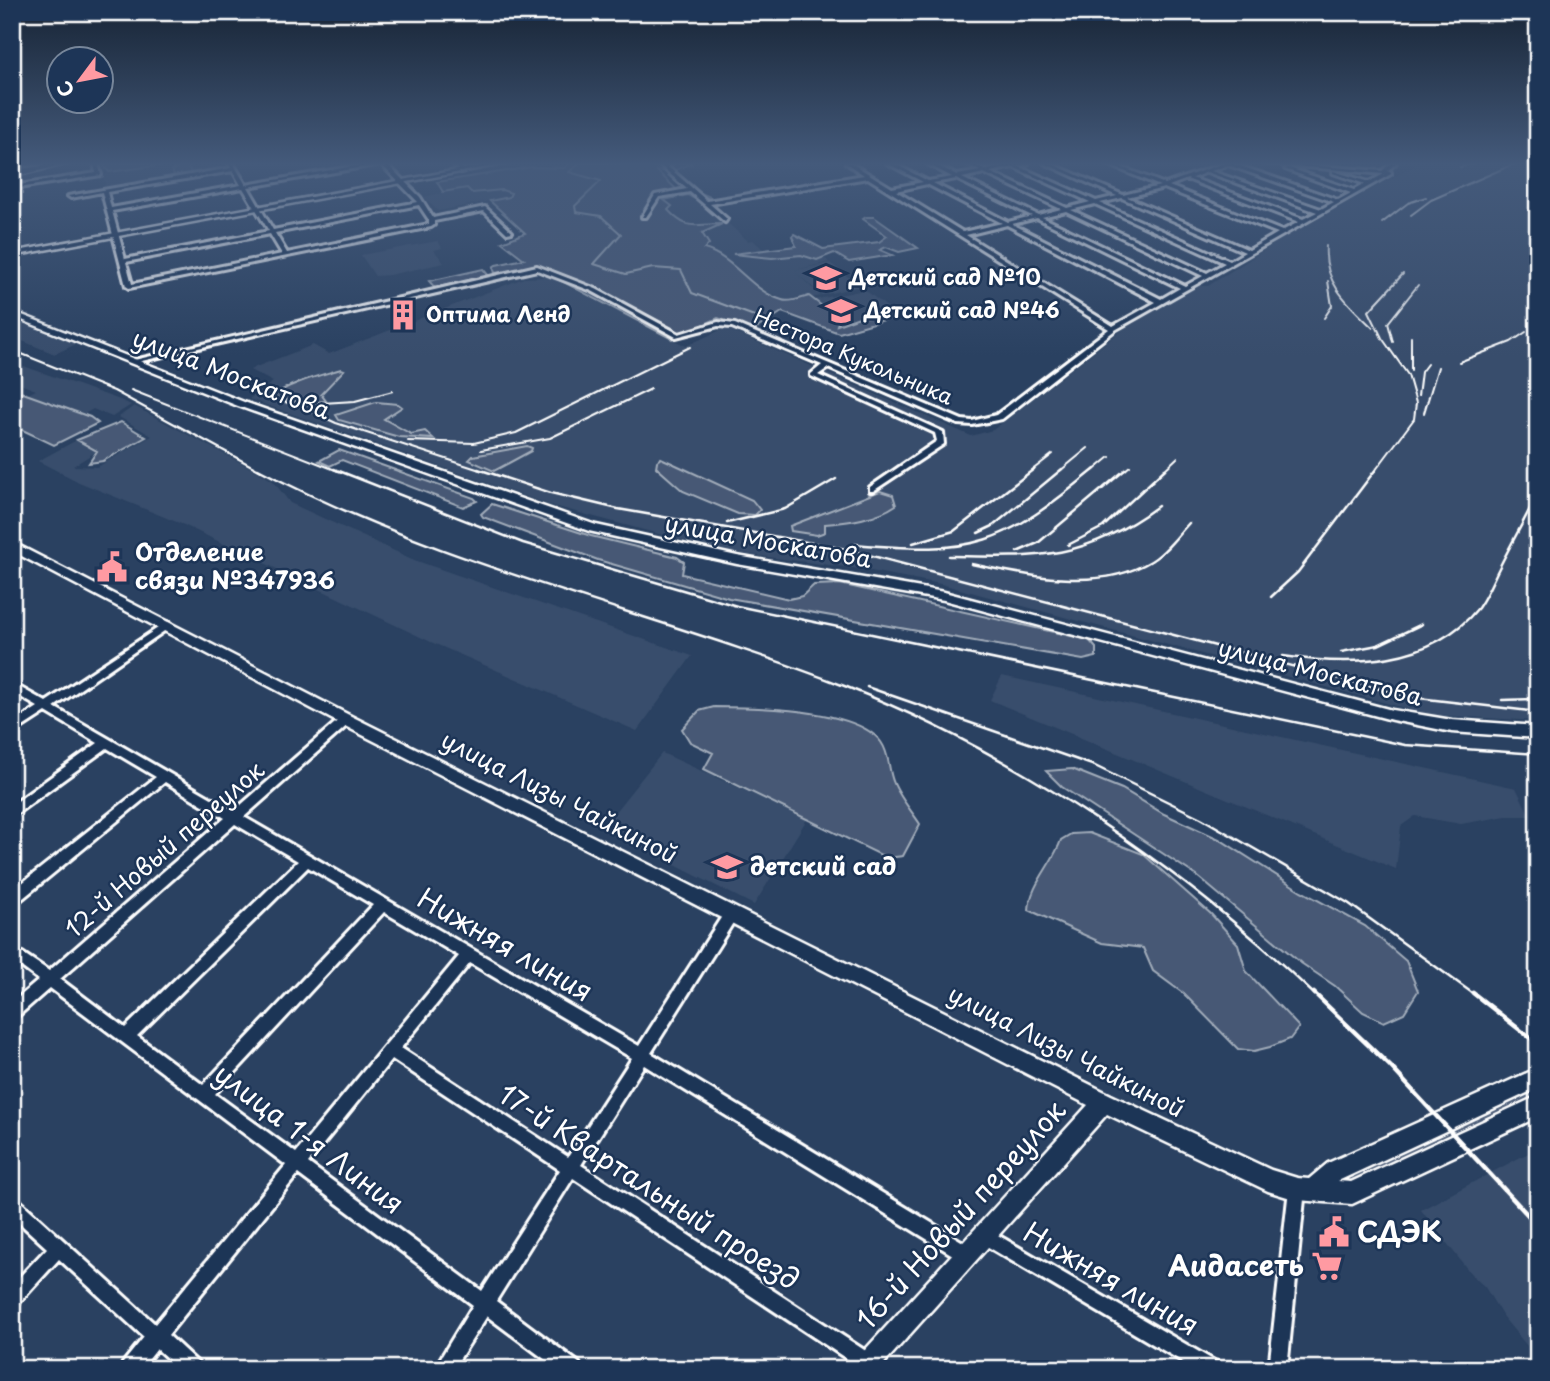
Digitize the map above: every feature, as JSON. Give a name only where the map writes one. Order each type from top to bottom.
[{"type":"main road","points":[[12,253],[150,227]]},
{"type":"main road","name":"улица Москатова","points":[[12,313],[254,408],[593,528],[737,560],[944,596],[1392,715],[1452,726],[1538,732]]},
{"type":"main road","name":"улица Лизы Чайкиной","points":[[14,549],[167,625],[346,720],[1248,1172],[1306,1189],[1352,1193],[1538,1106]]},
{"type":"main road","points":[[1306,1189],[1335,1170],[1538,1078]]},
{"type":"main road","name":"16-й Новый переулок","points":[[870,1367],[1104,1102]]},
{"type":"street","points":[[112,227],[128,286],[286,255],[407,227]]},
{"type":"street","points":[[269,227],[286,255]]},
{"type":"street","points":[[121,261],[295,227]]},
{"type":"street","points":[[504,227],[509,232]]},
{"type":"street","points":[[952,227],[1113,329]]},
{"type":"street","points":[[963,234],[992,227]]},
{"type":"street","points":[[1014,227],[1161,302]]},
{"type":"street","points":[[1060,227],[1184,288]]},
{"type":"street","points":[[1104,227],[1206,275]]},
{"type":"street","points":[[1150,227],[1228,262]]},
{"type":"street","points":[[1194,227],[1248,251]]},
{"type":"street","points":[[1269,227],[1280,232]]},
{"type":"street","name":"Нестора Кукольника","points":[[133,361],[537,268],[594,290],[678,336],[726,324],[961,422],[972,423],[999,417],[1113,329],[1289,227]]},
{"type":"street","points":[[827,365],[813,375],[939,432],[941,442],[873,489]]},
{"type":"street","points":[[12,730],[167,625]]},
{"type":"street","name":"Нижняя линия","points":[[12,687],[642,1055],[967,1254]]},
{"type":"street","name":"12-й Новый переулок","points":[[12,1012],[346,720]]},
{"type":"street","points":[[12,812],[107,742]]},
{"type":"street","points":[[12,899],[165,776]]},
{"type":"street","points":[[126,1037],[307,860]]},
{"type":"street","points":[[206,1093],[383,904]]},
{"type":"street","points":[[443,1369],[731,914]]},
{"type":"street","name":"улица 1-я Линия","points":[[12,952],[206,1093],[573,1369]]},
{"type":"street","points":[[129,1369],[469,954]]},
{"type":"street","name":"17-й Квартальный проезд","points":[[391,1050],[870,1367]]},
{"type":"street","points":[[1278,1369],[1306,1189]]},
{"type":"street","points":[[12,1205],[192,1369]]},
{"type":"street","name":"Нижняя линия","points":[[984,1235],[1212,1369]]},
{"type":"street","points":[[12,1298],[58,1248]]},
{"type":"shaded area","points":[[519,227],[714,227],[702,233],[709,244],[704,249],[724,259],[771,296],[788,301],[809,296],[822,306],[829,307],[839,319],[837,325],[862,316],[891,318],[839,333],[782,312],[754,330],[718,318],[672,339],[533,266],[495,273],[493,267],[496,265],[524,259],[502,242],[525,233]]},
{"type":"shaded area","points":[[679,227],[732,227],[748,241],[753,240],[767,253],[808,245],[829,262],[795,270],[830,263],[860,286],[822,295],[796,273],[821,296],[782,304],[781,299],[755,285],[723,257],[709,259]]},
{"type":"shaded area","points":[[875,227],[889,227],[918,248],[899,252],[886,247],[880,250],[892,255],[849,262],[834,253],[817,260],[801,255],[772,258],[733,254],[796,246],[792,236],[794,234],[823,249],[879,242],[887,236]]},
{"type":"shaded area","points":[[1303,227],[1538,227],[1538,721],[1431,715],[941,584],[860,569],[730,552],[689,542],[550,505],[249,399],[273,382],[250,370],[256,367],[313,345],[329,354],[524,278],[549,277],[686,346],[725,328],[971,436],[993,430],[1131,323],[1199,286],[1208,286]]},
{"type":"shaded area","points":[[438,241],[442,248],[434,250],[444,263],[389,275],[375,276],[361,255]]},
{"type":"shaded area","points":[[483,269],[489,276],[435,288],[429,281]]},
{"type":"shaded area","name":"Детский сад №46","points":[[865,290],[896,314],[833,329],[782,306]]},
{"type":"shaded area","points":[[12,319],[76,344],[55,354],[12,337]]},
{"type":"shaded area","points":[[12,362],[131,405],[112,417],[93,409],[82,415],[28,394],[36,390],[12,381]]},
{"type":"shaded area","points":[[344,370],[321,394],[326,401],[306,403],[273,398],[294,384]]},
{"type":"shaded area","points":[[12,389],[90,417],[98,423],[54,445],[12,425]]},
{"type":"shaded area","points":[[376,402],[398,404],[402,407],[384,419],[411,434],[425,431],[434,439],[399,437],[339,420],[336,415]]},
{"type":"shaded area","points":[[134,406],[273,481],[290,503],[414,560],[692,656],[637,731],[431,642],[184,525],[79,482],[38,461],[77,440],[97,451],[73,466],[97,467],[152,436],[119,417]]},
{"type":"shaded area","points":[[121,422],[146,437],[103,461],[89,463],[97,451],[77,440]]},
{"type":"shaded area","points":[[527,446],[532,448],[531,451],[494,471],[469,460],[473,456]]},
{"type":"shaded area","points":[[339,450],[477,501],[463,507],[342,460],[330,466],[319,461]]},
{"type":"shaded area","points":[[661,458],[752,500],[760,510],[755,515],[738,514],[683,491],[656,467]]},
{"type":"shaded area","points":[[880,491],[893,495],[896,505],[871,517],[825,524],[825,532],[817,535],[791,531],[790,526]]},
{"type":"shaded area","points":[[492,504],[591,536],[677,557],[684,562],[682,574],[789,599],[802,596],[814,585],[840,584],[1089,640],[1096,648],[1096,657],[1083,660],[729,598],[598,560],[483,517],[481,514]]},
{"type":"shaded area","points":[[1002,676],[1516,788],[1530,816],[1506,816],[1461,824],[1415,816],[1401,826],[1396,869],[990,700]]},
{"type":"shaded area","points":[[714,707],[803,712],[850,722],[868,731],[884,746],[894,784],[920,824],[903,856],[887,858],[704,769],[713,753],[690,742],[682,729],[699,711]]},
{"type":"shaded area","name":"детский сад","points":[[662,753],[807,819],[754,905],[602,828]]},
{"type":"shaded area","points":[[1072,769],[1122,789],[1164,814],[1219,839],[1301,891],[1365,926],[1406,961],[1418,991],[1404,1013],[1384,1022],[1363,1012],[1335,986],[1301,963],[1197,876],[1062,787],[1046,771]]},
{"type":"shaded area","points":[[1089,833],[1143,854],[1211,914],[1238,944],[1246,971],[1299,1027],[1290,1039],[1254,1051],[1238,1049],[1184,994],[1153,971],[1143,948],[1102,943],[1029,910],[1037,883],[1061,840],[1071,834]]},
{"type":"shaded area","points":[[1538,1087],[1538,1098],[1349,1185],[1343,1176]]},
{"type":"shaded area","points":[[1538,1148],[1538,1359],[1503,1317],[1485,1287],[1472,1275],[1421,1210]]},
{"type":"waterway","points":[[614,227],[621,234],[594,264],[626,274],[653,268],[681,270],[692,293],[765,320]]},
{"type":"railway","points":[[1326,246],[1326,259],[1333,282],[1346,301],[1373,328]]},
{"type":"railway","points":[[1375,471],[1414,419],[1416,403],[1408,375],[1382,338],[1369,311],[1403,274]]},
{"type":"railway","points":[[1324,318],[1332,306],[1328,281]]},
{"type":"railway","points":[[1393,342],[1388,323],[1418,285]]},
{"type":"railway","points":[[1459,362],[1511,342],[1526,332]]},
{"type":"railway","points":[[1411,337],[1411,371]]},
{"type":"railway","points":[[408,441],[474,443],[516,433],[690,347]]},
{"type":"railway","points":[[12,350],[114,391],[261,471]]},
{"type":"railway","points":[[1418,396],[1421,372],[1427,364]]},
{"type":"railway","points":[[1424,413],[1438,367]]},
{"type":"railway","points":[[481,450],[550,438],[651,389]]},
{"type":"railway","points":[[131,390],[338,471]]},
{"type":"railway","points":[[306,404],[355,401],[393,391]]},
{"type":"railway","points":[[262,397],[298,405],[336,423],[483,471]]},
{"type":"railway","points":[[1060,471],[1088,448]]},
{"type":"railway","points":[[1031,471],[1053,454]]},
{"type":"railway","points":[[1093,471],[1110,457]]},
{"type":"railway","points":[[1163,471],[1178,457]]},
{"type":"railway","points":[[1124,471],[1130,466]]},
{"type":"railway","points":[[258,469],[329,504],[401,534],[549,587],[699,635],[847,687],[973,745],[1035,780],[1154,860],[1211,903],[1315,995]]},
{"type":"railway","points":[[334,469],[523,543],[737,606],[1405,745],[1538,754]]},
{"type":"railway","points":[[478,469],[551,493],[618,509],[846,549],[1410,697],[1538,712]]},
{"type":"railway","points":[[913,543],[954,531],[1034,469]]},
{"type":"railway","points":[[978,533],[993,526],[1062,469]]},
{"type":"railway","points":[[855,544],[930,548],[985,540],[1035,515],[1095,469]]},
{"type":"railway","points":[[1017,552],[1038,543],[1126,469]]},
{"type":"railway","points":[[1068,545],[1103,527],[1165,469]]},
{"type":"railway","points":[[1271,597],[1298,572],[1376,469]]},
{"type":"railway","points":[[727,523],[785,509],[836,479]]},
{"type":"railway","points":[[1283,656],[1335,661],[1388,658],[1437,641],[1459,627],[1478,608],[1538,493]]},
{"type":"railway","points":[[949,556],[1009,557],[1059,552],[1107,537],[1158,506]]},
{"type":"railway","points":[[971,564],[1062,579],[1109,577],[1151,561],[1189,523]]},
{"type":"railway","points":[[1341,652],[1378,645],[1422,624]]},
{"type":"railway","points":[[867,687],[1095,766],[1201,818],[1348,903],[1475,995]]},
{"type":"railway","points":[[1502,700],[1538,699]]},
{"type":"railway","points":[[1314,993],[1390,1066],[1538,1226]]},
{"type":"railway","points":[[1473,993],[1538,1044]]},
{"type":"place","name":"Детский сад №10","points":[[826,278]]},
{"type":"place","name":"Детский сад №46","points":[[841,311]]},
{"type":"place","name":"Оптима Ленд","points":[[403,315]]},
{"type":"place","name":"Отделение связи №347936","points":[[112,567]]},
{"type":"place","name":"детский сад","points":[[727,867]]},
{"type":"place","name":"СДЭК","points":[[1334,1232]]},
{"type":"place","name":"Аидасеть","points":[[1327,1266]]}]
